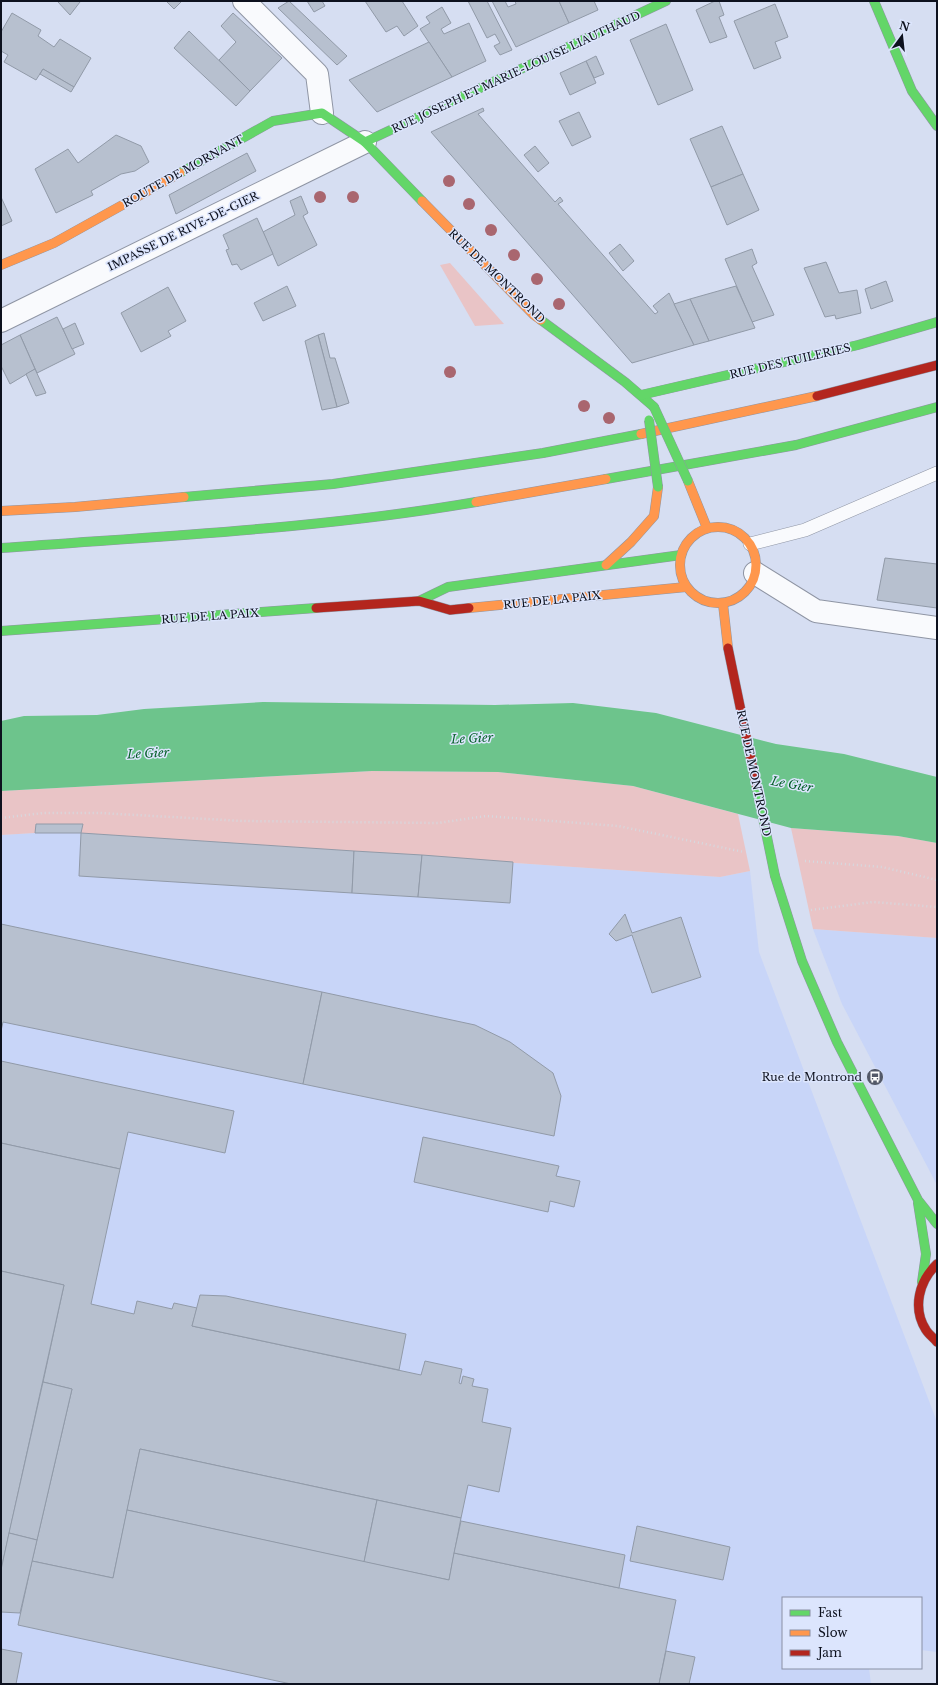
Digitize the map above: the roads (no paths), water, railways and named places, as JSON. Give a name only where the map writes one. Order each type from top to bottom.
[{"type":"main road","name":"RUE JOSEPH ET MARIE-LOUISE LIAUTHAUD","points":[[365,142],[666,1]]},
{"type":"main road","points":[[874,1],[912,91],[937,126]]},
{"type":"main road","points":[[322,113],[365,142]]},
{"type":"main road","name":"ROUTE DE MORNANT","points":[[1,265],[54,244],[273,121],[322,113]]},
{"type":"main road","name":"RUE DE MONTROND","points":[[365,142],[534,315],[648,401],[689,485],[707,528]]},
{"type":"main road","name":"RUE DES TUILERIES","points":[[648,401],[858,346],[937,322]]},
{"type":"main road","points":[[1,511],[82,506],[333,484],[543,452],[692,424],[792,402],[937,365]]},
{"type":"main road","points":[[606,565],[631,542],[654,516],[658,487],[649,420],[648,401]]},
{"type":"main road","points":[[1,548],[257,528],[418,512],[796,446],[937,407]]},
{"type":"main road","points":[[719,527],[731,529],[750,544],[756,558],[756,573],[749,588],[744,594],[723,604],[702,601],[693,595],[686,587],[682,580],[679,568],[680,555],[690,538],[707,528],[719,527]]},
{"type":"main road","name":"RUE DE LA PAIX","points":[[419,601],[448,587],[680,555]]},
{"type":"main road","name":"RUE DE LA PAIX","points":[[1,631],[419,601],[450,610],[686,587]]},
{"type":"main road","name":"RUE DE MONTROND","points":[[723,604],[728,648],[784,914],[832,1032],[918,1200],[937,1224]]},
{"type":"main road","name":"RUE DE MONTROND","points":[[918,1200],[924,1227],[926,1254],[918,1298],[920,1315],[926,1331],[937,1342]]},
{"type":"main road","points":[[922,1282],[932,1268],[937,1264]]},
{"type":"street","points":[[244,1],[317,74],[322,113]]},
{"type":"street","name":"IMPASSE DE RIVE-DE-GIER","points":[[1,321],[365,142]]},
{"type":"street","points":[[756,573],[816,611],[937,628]]},
{"type":"lane","points":[[750,544],[805,530],[937,473]]},
{"type":"water","name":"Le Gier","points":[[263,702],[495,705],[573,703],[656,713],[776,744],[844,754],[937,777],[937,843],[898,836],[791,828],[633,786],[498,772],[372,771],[1,791],[1,721],[24,716],[97,715],[144,709]]},
{"type":"place","name":"Rue de Montrond","points":[[875,1077]]}]
